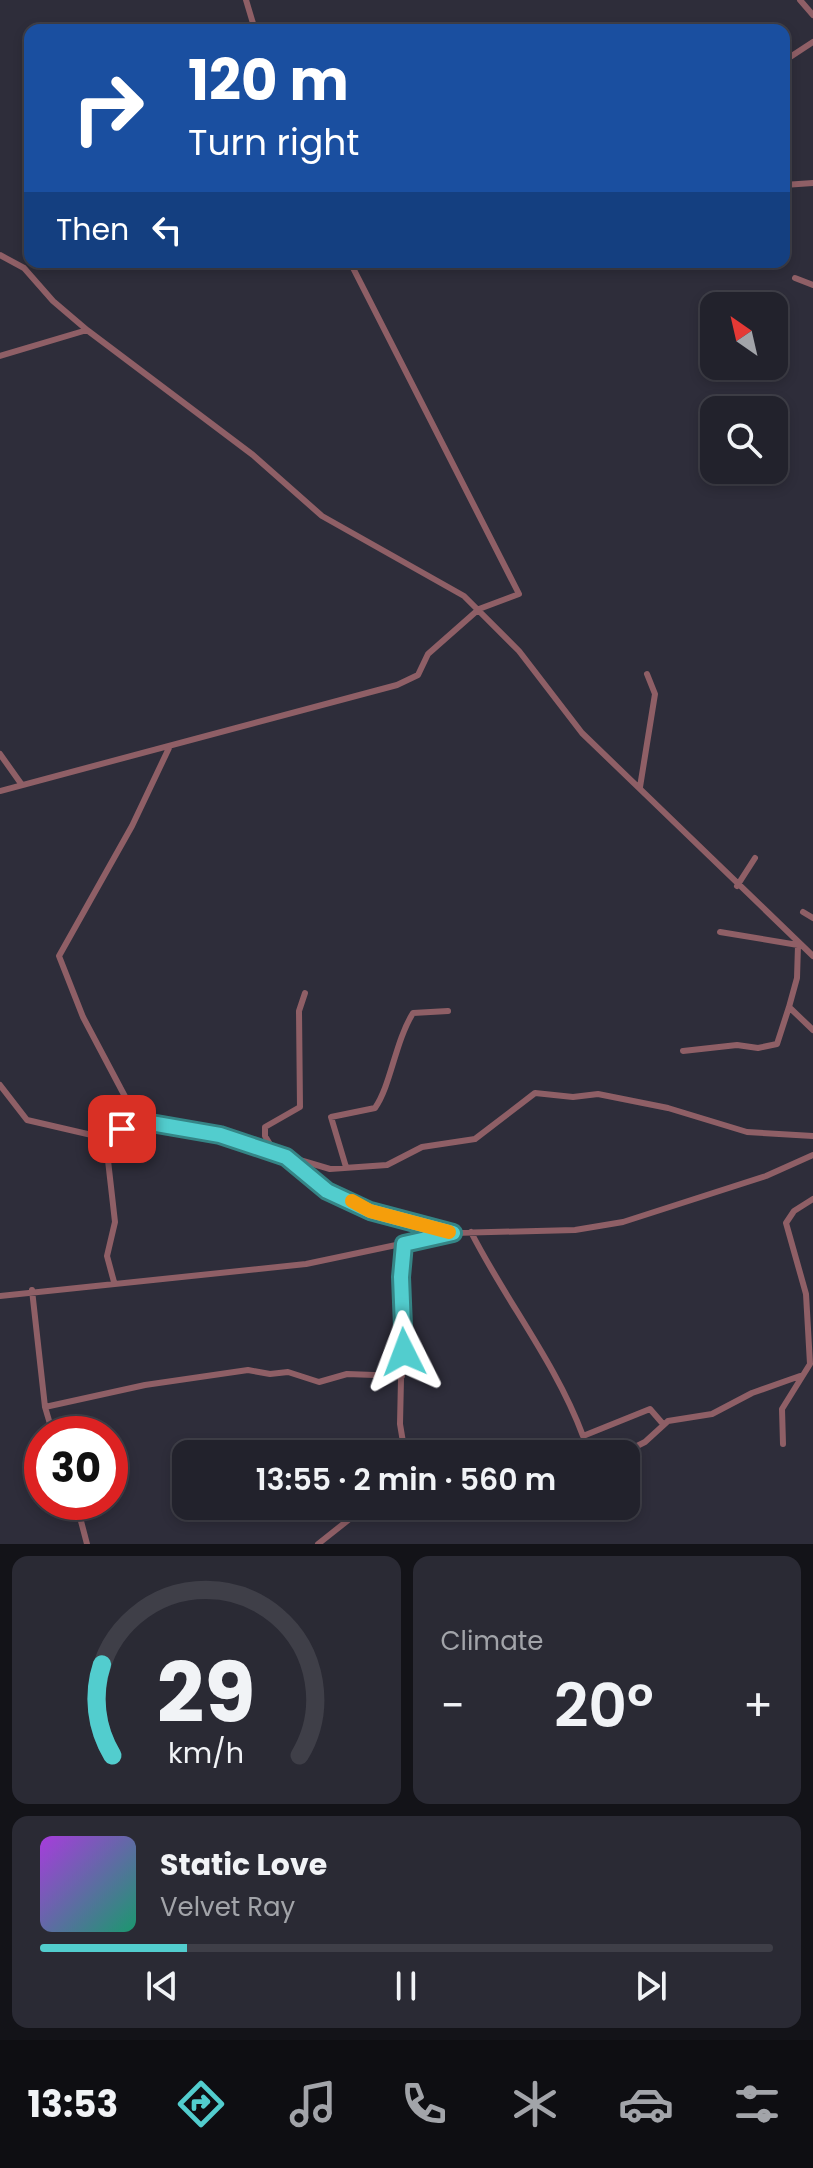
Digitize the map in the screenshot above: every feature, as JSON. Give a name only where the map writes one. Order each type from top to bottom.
[{"type":"street","points":[[246,0],[253,24]]},
{"type":"street","points":[[800,0],[813,15]]},
{"type":"street","points":[[790,57],[813,42]]},
{"type":"street","points":[[790,185],[813,183]]},
{"type":"street","points":[[0,255],[24,268],[53,301],[87,330],[253,455],[322,516],[372,547],[446,584],[479,609],[519,651],[582,733],[798,945],[812,953]]},
{"type":"street","points":[[0,791],[169,748],[410,679],[421,670],[428,654],[479,609],[514,599],[519,594],[353,268]]},
{"type":"street","points":[[795,278],[813,285]]},
{"type":"street","points":[[0,356],[87,330]]},
{"type":"street","points":[[640,787],[655,694],[647,674]]},
{"type":"street","points":[[139,1123],[83,1017],[59,956],[132,826],[169,748]]},
{"type":"street","points":[[0,754],[22,785]]},
{"type":"street","points":[[737,886],[755,858]]},
{"type":"street","points":[[803,912],[813,918]]},
{"type":"street","points":[[720,932],[798,945]]},
{"type":"street","points":[[683,1051],[737,1045],[758,1048],[777,1044],[797,978],[798,945]]},
{"type":"street","points":[[276,1154],[265,1136],[265,1127],[300,1107],[299,1011],[305,993]]},
{"type":"street","points":[[789,1007],[813,1030]]},
{"type":"street","points":[[346,1167],[331,1117],[375,1108],[382,1098],[397,1042],[413,1013],[448,1011]]},
{"type":"street","points":[[0,1085],[27,1120],[89,1135],[105,1134],[139,1123],[211,1133],[330,1169],[387,1165],[422,1147],[475,1139],[535,1093],[573,1097],[598,1094],[668,1108],[747,1132],[813,1136]]},
{"type":"street","points":[[105,1134],[115,1222],[107,1256],[114,1282]]},
{"type":"street","points":[[0,1296],[32,1290],[306,1264],[453,1233],[575,1230],[623,1222],[766,1176],[813,1155]]},
{"type":"street","points":[[286,1157],[327,1191],[370,1211],[453,1233]]},
{"type":"street","points":[[783,1444],[782,1409],[812,1364],[806,1294],[786,1223],[794,1211],[813,1199]]},
{"type":"street","points":[[471,1232],[495,1279],[523,1319],[583,1436],[650,1409],[663,1424]]},
{"type":"street","points":[[403,1440],[400,1424],[404,1244]]},
{"type":"street","points":[[32,1290],[48,1416]]},
{"type":"street","points":[[45,1407],[145,1385],[248,1370],[270,1374],[288,1372],[319,1382],[347,1374],[402,1376]]},
{"type":"street","points":[[640,1444],[663,1424],[712,1414],[754,1393],[802,1376]]},
{"type":"street","points":[[81,1520],[87,1544]]},
{"type":"street","points":[[318,1544],[348,1520]]},
{"type":"slow traffic","points":[[352,1201],[370,1211],[449,1232]]},
{"type":"route","points":[[122,1129],[145,1122],[220,1135],[248,1147],[286,1157],[327,1191],[370,1211],[453,1233],[404,1244],[401,1277],[404,1352]]}]
